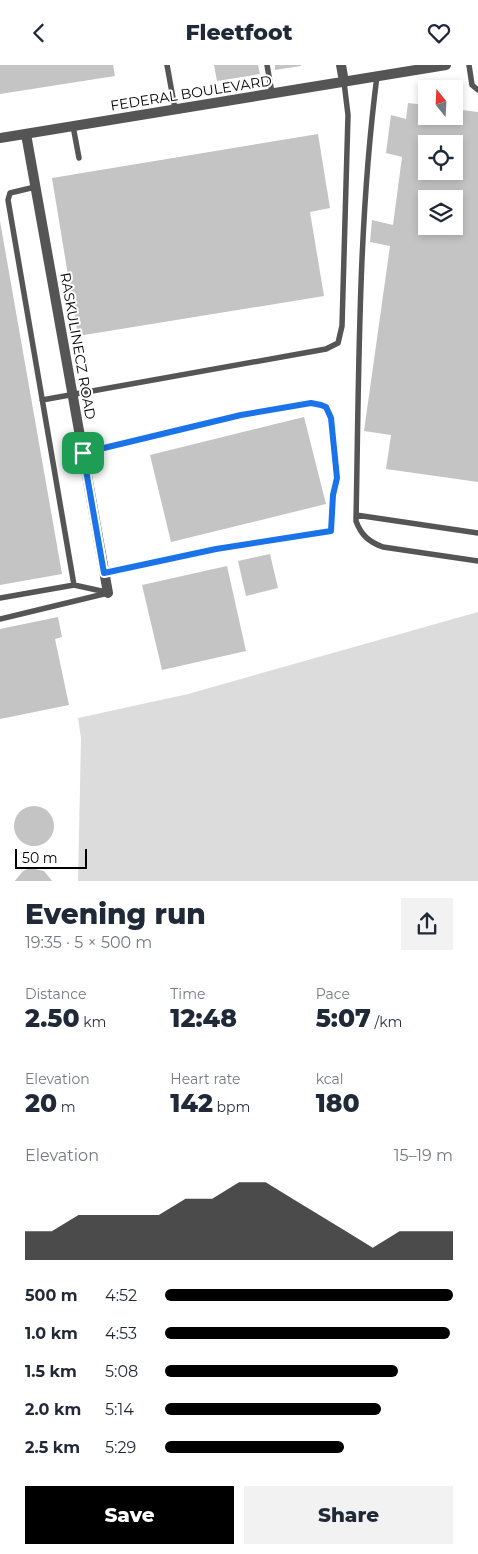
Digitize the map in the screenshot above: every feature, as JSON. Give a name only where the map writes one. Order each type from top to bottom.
[{"type":"street","points":[[341,65],[344,82]]},
{"type":"street","name":"FEDERAL BOULEVARD","points":[[0,138],[446,65]]},
{"type":"street","name":"RASKULINECZ ROAD","points":[[26,134],[108,593]]},
{"type":"lane","points":[[167,65],[175,109]]},
{"type":"lane","points":[[267,65],[272,93]]},
{"type":"lane","points":[[469,65],[472,85],[478,90]]},
{"type":"lane","points":[[377,76],[367,162],[361,283],[356,515],[359,529],[373,544],[382,547],[478,561]]},
{"type":"lane","points":[[42,400],[326,349],[338,343],[342,327],[348,115],[344,82]]},
{"type":"lane","points":[[73,126],[79,158]]},
{"type":"lane","points":[[35,187],[10,193],[8,200],[74,585]]},
{"type":"lane","points":[[83,453],[241,415],[311,403],[326,407],[331,418],[337,478],[333,495],[331,531],[216,549],[104,573]]},
{"type":"lane","points":[[356,515],[478,533]]},
{"type":"lane","points":[[0,598],[74,585],[108,593]]},
{"type":"lane","points":[[0,619],[108,593]]},
{"type":"shaded area","points":[[478,612],[478,881],[78,881],[81,738],[78,718],[188,694]]},
{"type":"building","points":[[0,65],[113,65],[115,76],[0,94]]},
{"type":"building","points":[[214,65],[258,65],[260,74],[217,81]]},
{"type":"building","points":[[275,65],[301,65],[301,66],[275,70]]},
{"type":"building","points":[[408,103],[418,104],[418,125],[463,125],[463,110],[478,112],[478,482],[386,469],[391,435],[364,431],[390,246],[370,242],[372,220],[393,225],[402,157],[386,153],[391,115],[406,119]]},
{"type":"building","points":[[318,134],[330,208],[310,212],[324,296],[78,336],[52,178]]},
{"type":"building","points":[[0,221],[62,574],[0,585]]},
{"type":"building","points":[[304,417],[326,504],[171,542],[150,455]]},
{"type":"building","points":[[270,554],[278,588],[246,596],[238,561]]},
{"type":"building","points":[[227,566],[246,651],[162,670],[142,585]]},
{"type":"building","points":[[58,617],[62,637],[55,639],[69,705],[0,719],[0,629]]},
{"type":"building","points":[[38,806],[45,809],[51,815],[54,826],[53,834],[45,843],[38,846],[30,846],[23,843],[15,834],[14,822],[17,815],[26,807]]},
{"type":"building","points":[[30,868],[44,871],[52,881],[15,881],[23,871]]},
{"type":"route","points":[[316,403],[326,407],[330,412],[331,418],[337,478],[333,495],[331,531],[216,549],[104,573],[83,453],[241,415],[316,403]]}]
